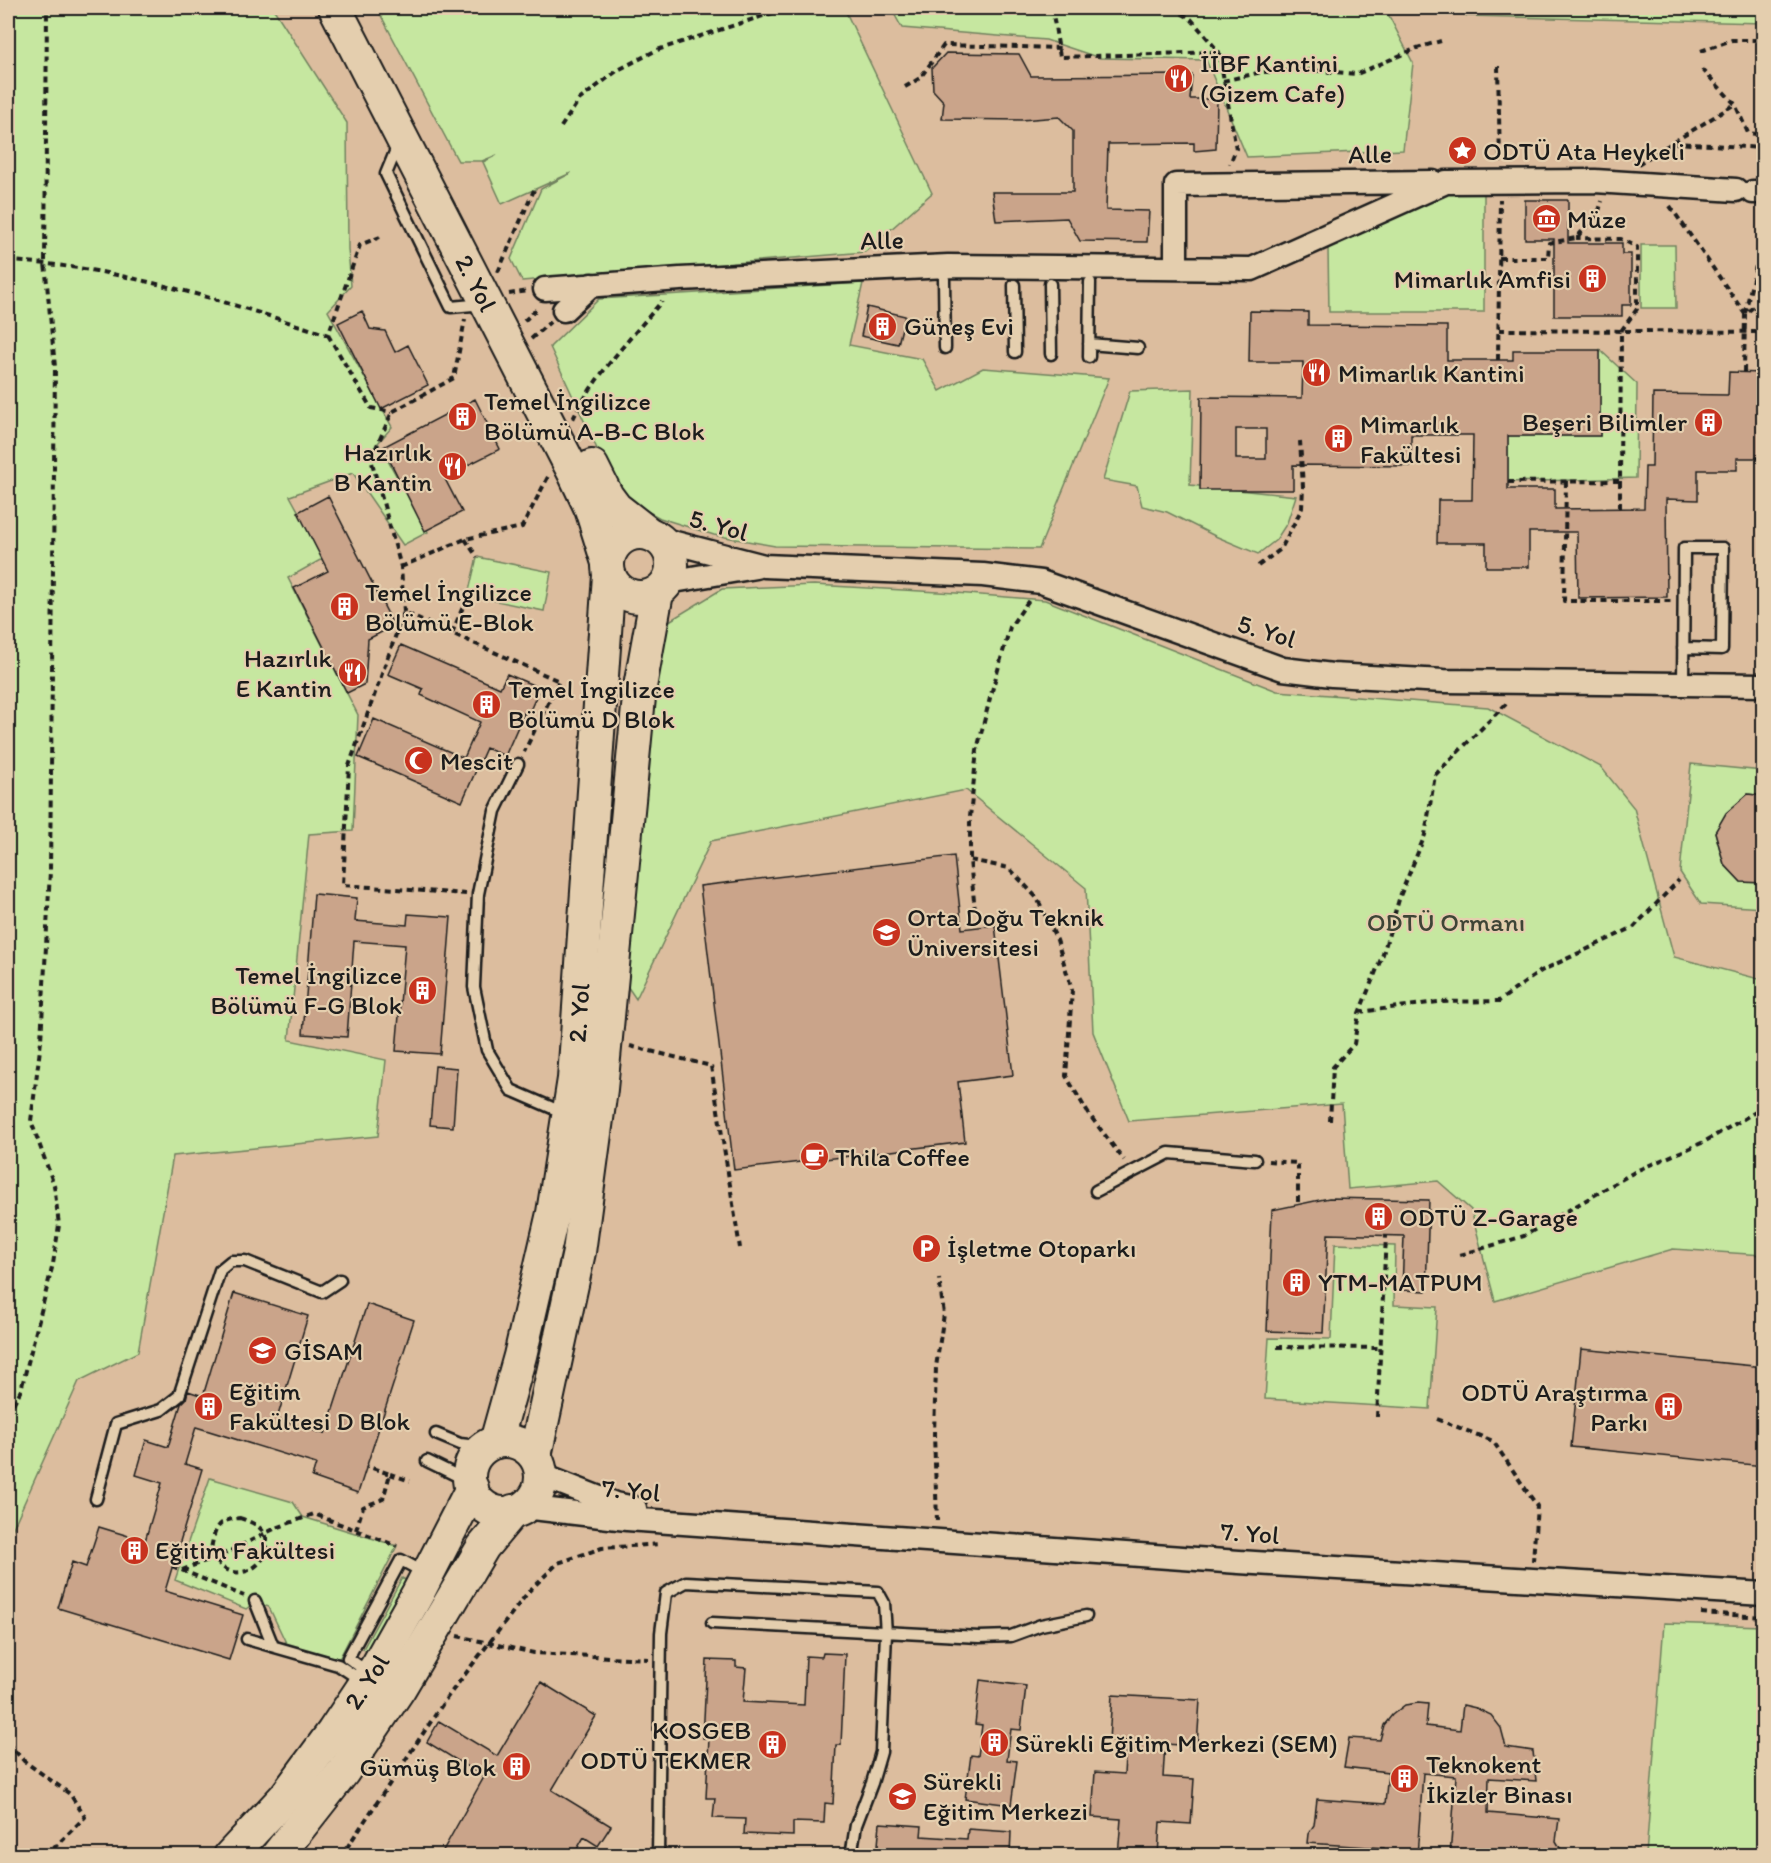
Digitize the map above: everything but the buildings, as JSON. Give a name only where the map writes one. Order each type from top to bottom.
[{"type":"street","name":"2. Yol","points":[[335,8],[401,135],[443,195]]},
{"type":"street","name":"2. Yol","points":[[355,8],[591,509],[613,584],[629,596],[639,598],[648,597],[663,587]]},
{"type":"street","name":"Alle","points":[[555,296],[591,285],[948,266],[1252,269],[1440,182]]},
{"type":"street","name":"Alle","points":[[1176,268],[1176,184],[1608,182],[1751,191]]},
{"type":"street","name":"2. Yol","points":[[277,1856],[343,1772],[399,1689],[483,1547],[519,1509],[533,1499],[539,1489],[538,1466],[579,1252],[606,1040],[640,687],[663,587],[672,573],[673,563],[667,546],[624,515],[609,500],[524,333],[489,295]]},
{"type":"street","name":"2. Yol","points":[[230,1856],[285,1797],[369,1679],[415,1567],[471,1485],[472,1465],[477,1455],[491,1444],[519,1356],[553,1213],[574,1079],[610,554],[621,538],[639,532],[654,536]]},
{"type":"street","name":"5. Yol","points":[[654,536],[764,566],[983,575],[1041,582],[1283,669],[1332,675],[1444,681],[1764,685]]},
{"type":"street","name":"5. Yol","points":[[663,587],[764,566]]},
{"type":"street","points":[[491,1444],[507,1441],[518,1443],[528,1448],[538,1466]]},
{"type":"street","name":"7. Yol","points":[[538,1466],[615,1504],[734,1525]]},
{"type":"street","points":[[471,1485],[476,1497],[493,1510],[503,1512],[519,1509]]},
{"type":"street","name":"7. Yol","points":[[519,1509],[627,1519],[1227,1561],[1764,1594]]},
{"type":"lane","points":[[401,135],[386,174],[451,307],[489,295]]},
{"type":"lane","points":[[944,279],[945,348]]},
{"type":"lane","points":[[1089,357],[1090,282]]},
{"type":"lane","points":[[1050,284],[1051,354]]},
{"type":"lane","points":[[1014,285],[1016,352]]},
{"type":"lane","points":[[1089,344],[1138,348]]},
{"type":"lane","points":[[1683,648],[1722,649],[1723,548],[1684,548],[1684,601],[1683,648],[1683,684]]},
{"type":"lane","points":[[518,764],[495,811],[478,894],[474,987],[488,1050],[511,1090],[568,1114]]},
{"type":"lane","points":[[1096,1191],[1169,1153],[1255,1160]]},
{"type":"lane","points":[[96,1499],[116,1424],[160,1410],[179,1396],[220,1270],[231,1261],[245,1261],[322,1292],[340,1280]]},
{"type":"lane","points":[[436,1434],[460,1444],[491,1444]]},
{"type":"lane","points":[[427,1461],[471,1485]]},
{"type":"lane","points":[[658,1856],[661,1633],[666,1593],[686,1582],[878,1592],[884,1603],[886,1633],[881,1752],[856,1825],[851,1856]]},
{"type":"lane","points":[[255,1602],[273,1646]]},
{"type":"lane","points":[[712,1623],[979,1637],[1011,1636],[1041,1625],[1086,1616]]},
{"type":"lane","points":[[247,1639],[338,1665],[369,1679]]},
{"type":"path","points":[[8,1413],[21,1390],[53,1264],[58,1225],[54,1185],[32,1121],[41,1041],[50,871],[55,367],[45,263],[47,8]]},
{"type":"path","points":[[561,127],[579,100],[618,69],[657,50],[788,8]]},
{"type":"path","points":[[1052,8],[1060,57],[1220,52]]},
{"type":"path","points":[[1173,8],[1191,19],[1220,52],[1236,149],[1222,184]]},
{"type":"path","points":[[1701,51],[1732,40],[1764,40]]},
{"type":"path","points":[[1223,81],[1262,72],[1301,70],[1357,74],[1417,48],[1441,41]]},
{"type":"path","points":[[905,87],[920,78],[944,45],[1060,48]]},
{"type":"path","points":[[1498,66],[1500,182],[1498,360]]},
{"type":"path","points":[[1701,69],[1735,104],[1748,133],[1764,135]]},
{"type":"path","points":[[1576,238],[1598,214],[1608,182],[1735,104]]},
{"type":"path","points":[[1673,143],[1764,148]]},
{"type":"path","points":[[1655,185],[1745,314]]},
{"type":"path","points":[[478,894],[343,885],[349,766],[404,612],[401,567],[370,459],[392,412],[454,378],[534,190]]},
{"type":"path","points":[[328,335],[360,245],[380,237]]},
{"type":"path","points":[[1499,258],[1548,258],[1549,243],[1576,238],[1622,239],[1637,247],[1637,309],[1621,331],[1620,508]]},
{"type":"path","points":[[1744,372],[1745,314],[1756,266],[1764,252]]},
{"type":"path","points":[[8,261],[60,265],[154,284],[231,303],[328,335],[371,408],[392,412]]},
{"type":"path","points":[[579,406],[680,279]]},
{"type":"path","points":[[524,333],[555,296]]},
{"type":"path","points":[[524,333],[555,296]]},
{"type":"path","points":[[1745,314],[1764,298]]},
{"type":"path","points":[[1499,330],[1764,332]]},
{"type":"path","points":[[1258,566],[1281,549],[1302,508],[1300,441]]},
{"type":"path","points":[[401,567],[465,539],[522,527],[562,449]]},
{"type":"path","points":[[1508,482],[1620,481]]},
{"type":"path","points":[[1566,482],[1564,601],[1684,601]]},
{"type":"path","points":[[465,539],[477,556]]},
{"type":"path","points":[[975,911],[970,860],[970,817],[977,750],[1010,627],[1041,582]]},
{"type":"path","points":[[452,633],[468,595]]},
{"type":"path","points":[[404,612],[559,681],[518,764]]},
{"type":"path","points":[[1330,1121],[1333,1067],[1354,1044],[1359,1012],[1383,954],[1400,896],[1425,835],[1435,775],[1506,704]]},
{"type":"path","points":[[970,860],[1009,868],[1037,898],[1057,940],[1072,990],[1066,1076],[1088,1113],[1132,1172]]},
{"type":"path","points":[[1359,1012],[1438,1002],[1499,1001],[1541,971],[1634,927],[1678,880]]},
{"type":"path","points":[[606,1040],[711,1066],[740,1248]]},
{"type":"path","points":[[1460,1255],[1524,1236],[1638,1170],[1704,1142],[1764,1107]]},
{"type":"path","points":[[1255,1160],[1298,1162],[1298,1205]]},
{"type":"path","points":[[1377,1417],[1386,1236]]},
{"type":"path","points":[[938,1540],[934,1412],[936,1367],[944,1314],[939,1279]]},
{"type":"path","points":[[1277,1347],[1380,1348]]},
{"type":"path","points":[[1437,1419],[1493,1441],[1537,1506],[1532,1579]]},
{"type":"path","points":[[366,1466],[410,1481]]},
{"type":"path","points":[[356,1530],[363,1507],[383,1498],[390,1474]]},
{"type":"path","points":[[182,1570],[314,1514],[398,1546],[415,1567]]},
{"type":"path","points":[[240,1518],[260,1528],[265,1534],[266,1555],[248,1572],[237,1572],[220,1566],[215,1557],[211,1549],[213,1536],[216,1528],[227,1519],[240,1518]]},
{"type":"path","points":[[339,1856],[348,1846],[446,1699],[529,1592],[558,1563],[602,1548],[669,1545]]},
{"type":"path","points":[[172,1566],[255,1602]]},
{"type":"path","points":[[1692,1612],[1764,1617]]},
{"type":"path","points":[[433,1631],[534,1653],[660,1659]]},
{"type":"path","points":[[8,1743],[24,1761],[70,1794],[85,1817],[46,1856]]},
{"type":"shaded area","name":"Orta Doğu Teknik Üniversitesi","points":[[8,8],[1763,8],[1763,1855],[8,1856]]},
{"type":"green space","points":[[8,8],[273,8],[347,123],[348,249],[351,286],[328,311],[392,427],[378,443],[428,532],[403,545],[353,473],[290,496],[324,558],[288,578],[358,715],[353,831],[309,834],[289,1040],[386,1060],[378,1136],[173,1156],[138,1352],[79,1381],[8,1539]]},
{"type":"green space","points":[[377,8],[844,8],[932,193],[865,252],[522,281],[511,259],[541,189],[571,173],[502,204],[483,162],[497,155],[482,161],[458,161]]},
{"type":"green space","points":[[891,8],[1385,8],[1413,63],[1403,150],[1247,157],[1206,60],[1100,58],[1046,40],[902,28]]},
{"type":"green space","points":[[1452,8],[1763,8],[1764,23],[1467,16]]},
{"type":"green space","points":[[1484,192],[1484,312],[1329,312],[1328,248],[1446,193]]},
{"type":"green space","points":[[1641,245],[1675,245],[1676,308],[1641,308]]},
{"type":"green space","points":[[863,283],[849,345],[922,359],[940,391],[983,368],[1109,378],[1039,549],[775,546],[714,535],[660,518],[636,505],[619,490],[604,464],[550,347],[599,299]]},
{"type":"green space","points":[[1600,350],[1637,384],[1636,478],[1508,482],[1508,436],[1600,436]]},
{"type":"green space","points":[[1193,389],[1190,485],[1296,496],[1287,523],[1276,540],[1258,554],[1167,512],[1142,506],[1137,486],[1103,480],[1130,391]]},
{"type":"green space","points":[[477,557],[551,572],[544,611],[468,595]]},
{"type":"green space","name":"ODTÜ Ormanı","points":[[814,585],[1045,600],[1277,691],[1488,707],[1601,767],[1634,808],[1674,957],[1763,980],[1763,1255],[1673,1249],[1495,1301],[1471,1210],[1438,1181],[1348,1189],[1342,1104],[1129,1121],[1093,1032],[1086,888],[966,790],[711,841],[636,999],[621,977],[666,623],[722,589]]},
{"type":"green space","points":[[1691,764],[1763,771],[1763,796],[1748,794],[1727,813],[1715,832],[1724,864],[1741,882],[1763,883],[1763,908],[1701,904],[1680,872]]},
{"type":"green space","points":[[1335,1244],[1395,1246],[1394,1305],[1437,1307],[1430,1409],[1265,1399],[1269,1338],[1331,1339]]},
{"type":"green space","points":[[210,1478],[293,1502],[303,1517],[397,1546],[338,1661],[287,1645],[269,1607],[255,1602],[246,1609],[175,1580]]},
{"type":"green space","points":[[402,1578],[411,1583],[371,1653],[363,1649]]},
{"type":"green space","points":[[1664,1623],[1763,1626],[1763,1855],[1646,1855]]},
{"type":"place","name":"İİBF Kantini (Gizem Cafe)","points":[[1179,78]]},
{"type":"place","name":"ODTÜ Ata Heykeli","points":[[1462,151]]},
{"type":"place","name":"Müze","points":[[1546,219]]},
{"type":"place","name":"Mimarlık Amfisi","points":[[1592,279]]},
{"type":"place","name":"Güneş Evi","points":[[883,326]]},
{"type":"place","name":"Mimarlık Kantini","points":[[1317,373]]},
{"type":"place","name":"Temel İngilizce Bölümü A-B-C Blok","points":[[463,416]]},
{"type":"place","name":"Beşeri Bilimler","points":[[1708,422]]},
{"type":"place","name":"Mimarlık Fakültesi","points":[[1339,439]]},
{"type":"place","name":"Hazırlık B Kantin","points":[[453,467]]},
{"type":"place","name":"Temel İngilizce Bölümü E-Blok","points":[[344,607]]},
{"type":"place","name":"Hazırlık E Kantin","points":[[353,673]]},
{"type":"place","name":"Temel İngilizce Bölümü D Blok","points":[[487,704]]},
{"type":"place","name":"Mescit","points":[[419,761]]},
{"type":"place","name":"Orta Doğu Teknik Üniversitesi","points":[[886,932]]},
{"type":"place","name":"Temel İngilizce Bölümü F-G Blok","points":[[423,990]]},
{"type":"place","name":"Thila Coffee","points":[[814,1157]]},
{"type":"place","name":"ODTÜ Z-Garage","points":[[1378,1217]]},
{"type":"place","name":"İşletme Otoparkı","points":[[926,1248]]},
{"type":"place","name":"YTM-MATPUM","points":[[1297,1282]]},
{"type":"place","name":"GİSAM","points":[[263,1351]]},
{"type":"place","name":"Eğitim Fakültesi D Blok","points":[[208,1406]]},
{"type":"place","name":"ODTÜ Araştırma Parkı","points":[[1669,1407]]},
{"type":"place","name":"Eğitim Fakültesi","points":[[134,1550]]},
{"type":"place","name":"Sürekli Eğitim Merkezi (SEM)","points":[[994,1743]]},
{"type":"place","name":"KOSGEB ODTÜ TEKMER","points":[[772,1745]]},
{"type":"place","name":"Gümüş Blok","points":[[517,1767]]},
{"type":"place","name":"Teknokent İkizler Binası","points":[[1405,1779]]},
{"type":"place","name":"Sürekli Eğitim Merkezi","points":[[902,1796]]}]
